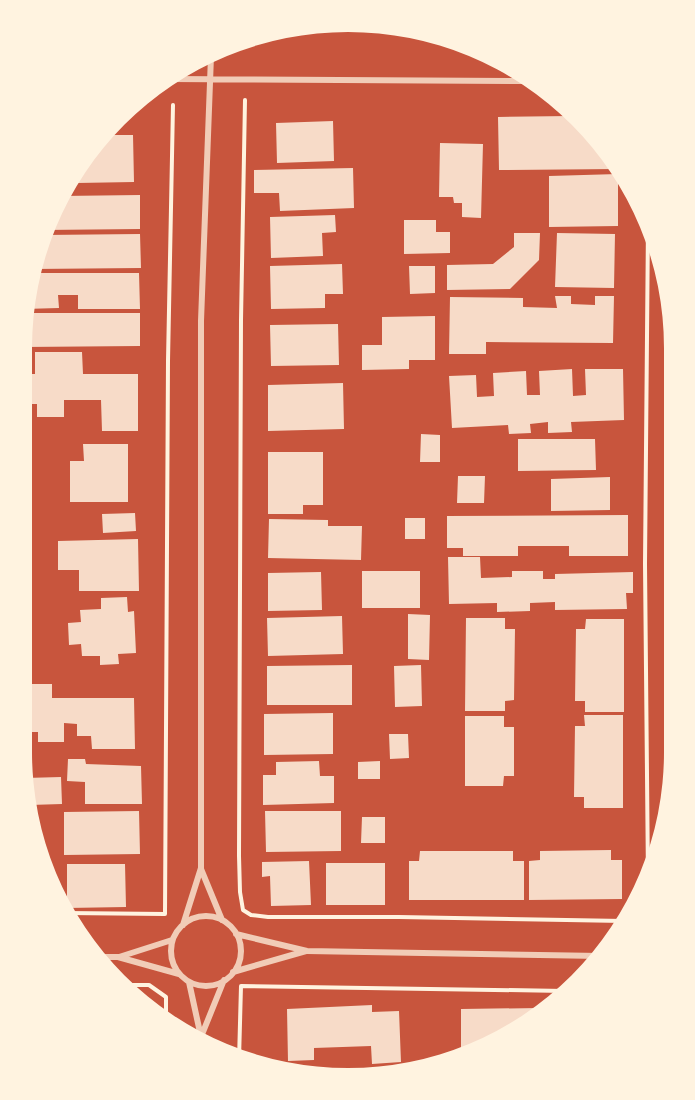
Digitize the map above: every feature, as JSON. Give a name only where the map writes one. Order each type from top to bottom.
[{"type":"street","points":[[183,925],[201,868],[201,321],[211,63]]},
{"type":"street","points":[[182,79],[517,81]]},
{"type":"street","points":[[201,868],[222,920]]},
{"type":"street","points":[[210,916],[222,920],[231,927],[236,934],[240,949],[239,961],[233,972],[224,980],[213,985],[189,982],[180,974],[173,964],[171,952],[172,940],[183,925],[198,917],[210,916]]},
{"type":"street","points":[[236,934],[307,951],[589,956]]},
{"type":"street","points":[[118,957],[172,940]]},
{"type":"street","points":[[233,972],[307,951]]},
{"type":"street","points":[[107,957],[118,957],[180,974]]},
{"type":"street","points":[[203,1033],[224,980]]},
{"type":"street","points":[[189,982],[200,1032]]},
{"type":"path","points":[[245,100],[241,332],[239,832],[240,892],[243,910],[251,915],[268,917],[615,921]]},
{"type":"path","points":[[76,913],[165,914],[168,374],[173,105]]},
{"type":"path","points":[[648,249],[645,564],[648,852]]},
{"type":"path","points":[[134,985],[148,985],[166,997],[166,1011]]},
{"type":"path","points":[[239,1049],[242,986],[555,991]]},
{"type":"building","points":[[563,116],[585,139],[608,169],[499,170],[498,117]]},
{"type":"building","points":[[333,121],[334,161],[277,163],[276,123]]},
{"type":"building","points":[[114,135],[133,135],[134,182],[78,183]]},
{"type":"building","points":[[440,143],[483,144],[481,218],[462,217],[462,203],[454,203],[453,197],[439,197]]},
{"type":"building","points":[[353,168],[354,208],[280,211],[279,193],[254,193],[254,170]]},
{"type":"building","points":[[611,174],[618,185],[618,226],[549,227],[549,176]]},
{"type":"building","points":[[140,195],[140,229],[55,230],[70,196]]},
{"type":"building","points":[[335,215],[336,232],[322,233],[323,256],[271,258],[270,217]]},
{"type":"building","points":[[404,220],[436,220],[436,232],[450,232],[450,253],[404,254]]},
{"type":"building","points":[[514,233],[540,233],[539,260],[510,289],[447,290],[447,265],[493,264],[514,247]]},
{"type":"building","points":[[557,233],[615,234],[614,288],[555,287]]},
{"type":"building","points":[[140,234],[141,268],[41,269],[53,235]]},
{"type":"building","points":[[342,264],[343,294],[325,294],[325,308],[271,309],[270,266]]},
{"type":"building","points":[[409,266],[435,266],[435,293],[410,294]]},
{"type":"building","points":[[41,273],[139,273],[140,309],[78,309],[78,295],[58,295],[59,308],[34,309]]},
{"type":"building","points":[[555,296],[571,296],[571,304],[595,305],[595,296],[614,296],[613,343],[486,342],[486,354],[449,354],[450,297],[523,298],[523,307],[557,308]]},
{"type":"building","points":[[33,313],[140,313],[140,346],[32,347]]},
{"type":"building","points":[[435,316],[435,360],[409,360],[409,369],[362,370],[362,345],[382,345],[382,317]]},
{"type":"building","points":[[338,324],[339,365],[271,366],[270,325]]},
{"type":"building","points":[[35,352],[82,352],[83,374],[138,374],[138,431],[102,431],[101,400],[64,400],[64,417],[37,417],[37,404],[32,404],[32,374],[35,374]]},
{"type":"building","points":[[572,369],[573,396],[586,395],[585,369],[623,369],[624,420],[571,422],[572,432],[548,433],[548,422],[530,424],[531,433],[509,434],[508,425],[452,428],[449,376],[476,375],[477,397],[494,396],[493,373],[526,371],[527,395],[540,395],[539,371]]},
{"type":"building","points":[[343,383],[344,429],[268,431],[268,385]]},
{"type":"building","points":[[421,434],[440,435],[440,462],[420,462]]},
{"type":"building","points":[[518,439],[595,439],[596,470],[518,471]]},
{"type":"building","points":[[83,444],[128,444],[128,502],[70,502],[70,461],[84,461]]},
{"type":"building","points":[[268,452],[323,452],[323,505],[303,505],[303,514],[268,514]]},
{"type":"building","points":[[458,476],[485,476],[484,503],[457,503]]},
{"type":"building","points":[[610,477],[610,510],[551,511],[551,479]]},
{"type":"building","points":[[135,513],[136,531],[103,533],[102,514]]},
{"type":"building","points":[[628,515],[628,556],[569,556],[569,546],[518,546],[518,556],[463,556],[463,548],[447,548],[447,516]]},
{"type":"building","points":[[405,518],[425,518],[425,539],[405,539]]},
{"type":"building","points":[[269,519],[328,520],[328,526],[362,526],[361,560],[268,558]]},
{"type":"building","points":[[138,539],[139,591],[79,591],[79,570],[58,570],[58,541]]},
{"type":"building","points":[[448,557],[480,557],[481,578],[512,577],[512,571],[543,571],[543,579],[555,579],[555,574],[633,572],[633,593],[626,593],[627,609],[555,610],[555,602],[530,603],[530,611],[497,612],[497,603],[449,604]]},
{"type":"building","points":[[362,571],[420,571],[420,608],[362,608]]},
{"type":"building","points":[[321,572],[322,610],[268,611],[268,573]]},
{"type":"building","points":[[127,597],[128,612],[134,611],[136,653],[118,654],[119,664],[100,665],[100,656],[82,656],[81,644],[69,645],[68,623],[81,622],[80,610],[101,609],[101,598]]},
{"type":"building","points":[[408,614],[430,615],[429,660],[408,659]]},
{"type":"building","points":[[342,616],[343,654],[268,656],[267,618]]},
{"type":"building","points":[[466,618],[505,618],[505,629],[515,629],[514,700],[505,701],[505,711],[465,711]]},
{"type":"building","points":[[586,619],[624,619],[624,712],[585,712],[585,701],[575,701],[576,629],[585,629]]},
{"type":"building","points":[[352,665],[352,705],[267,705],[267,666]]},
{"type":"building","points":[[421,665],[422,706],[395,707],[394,666]]},
{"type":"building","points":[[32,684],[52,684],[52,698],[134,698],[135,749],[92,749],[91,736],[77,736],[77,724],[64,723],[64,742],[38,742],[38,732],[32,732]]},
{"type":"building","points":[[333,713],[333,754],[264,755],[264,714]]},
{"type":"building","points":[[584,715],[623,715],[623,808],[584,808],[584,797],[574,797],[575,726],[585,726]]},
{"type":"building","points":[[465,716],[504,716],[504,727],[514,727],[514,776],[504,776],[503,786],[465,786]]},
{"type":"building","points":[[389,734],[408,734],[409,758],[390,759]]},
{"type":"building","points":[[68,759],[85,759],[86,764],[141,766],[142,804],[85,804],[85,782],[67,781]]},
{"type":"building","points":[[319,761],[320,776],[334,776],[334,803],[263,805],[263,775],[276,775],[276,762]]},
{"type":"building","points":[[380,761],[380,779],[358,779],[358,762]]},
{"type":"building","points":[[61,777],[62,804],[36,805],[32,778]]},
{"type":"building","points":[[139,811],[140,854],[64,855],[64,812]]},
{"type":"building","points":[[265,811],[341,811],[341,851],[266,852]]},
{"type":"building","points":[[362,817],[385,817],[385,843],[361,843]]},
{"type":"building","points":[[611,850],[611,860],[622,860],[622,899],[529,900],[529,861],[540,860],[540,851]]},
{"type":"building","points":[[420,851],[513,851],[513,861],[524,861],[524,900],[409,900],[409,861],[419,861]]},
{"type":"building","points":[[309,861],[311,905],[271,906],[270,876],[262,877],[262,862]]},
{"type":"building","points":[[326,863],[385,863],[385,905],[326,905]]},
{"type":"building","points":[[67,864],[125,864],[126,907],[73,908],[67,897]]},
{"type":"building","points":[[372,1005],[372,1012],[399,1011],[401,1062],[372,1064],[371,1046],[314,1048],[314,1060],[288,1061],[287,1009]]},
{"type":"building","points":[[533,1008],[487,1036],[461,1047],[461,1009]]}]
